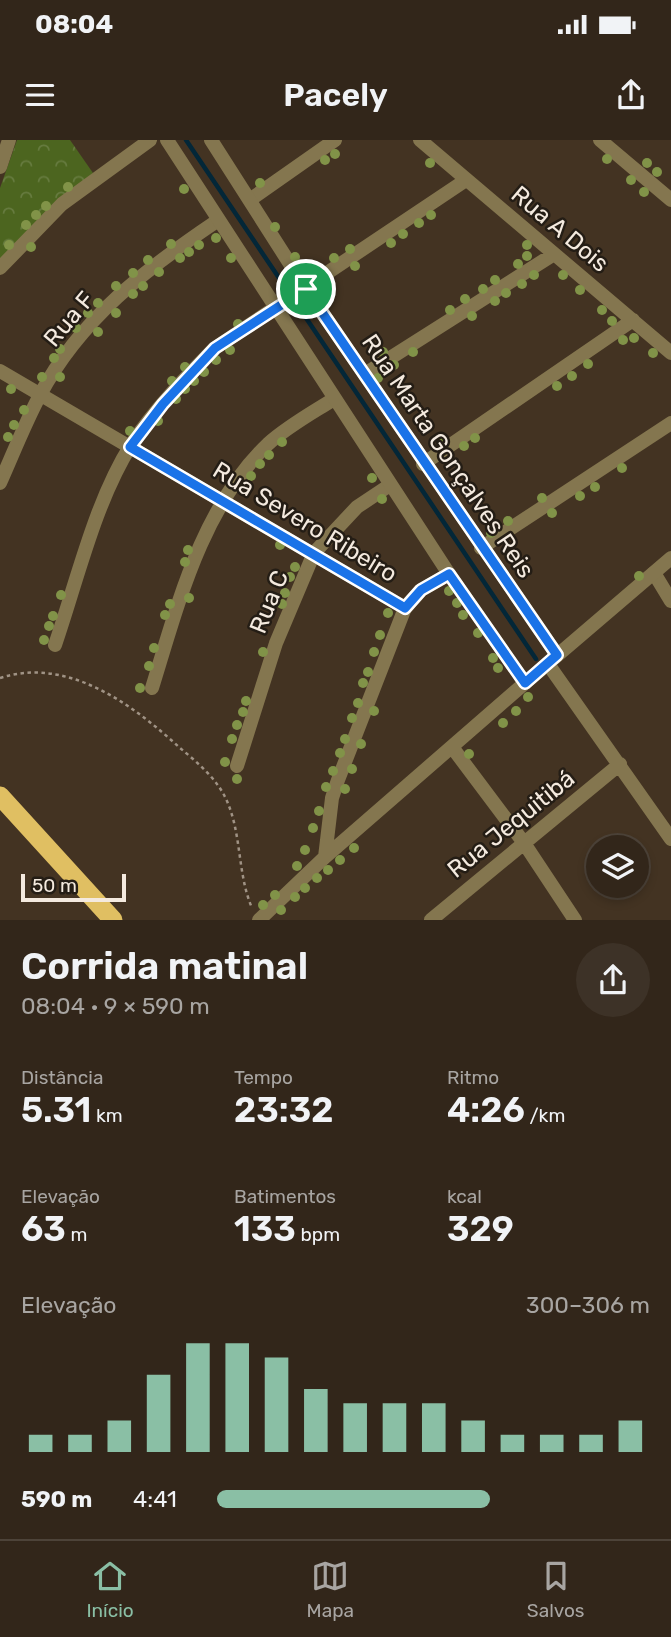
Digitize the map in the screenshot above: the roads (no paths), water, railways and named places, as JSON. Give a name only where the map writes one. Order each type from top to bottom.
[{"type":"highway","points":[[0,796],[113,919]]},
{"type":"street","points":[[0,167],[9,140]]},
{"type":"street","points":[[0,268],[62,204],[150,140]]},
{"type":"street","points":[[167,140],[390,485],[525,683]]},
{"type":"street","name":"Rua Marta Gonçalves Reis","points":[[211,140],[306,289],[481,548],[671,839]]},
{"type":"street","points":[[251,199],[335,140]]},
{"type":"street","name":"Rua A Dois","points":[[420,140],[671,353]]},
{"type":"street","points":[[600,140],[671,200]]},
{"type":"street","points":[[55,645],[104,503],[130,447],[163,404],[215,348],[466,180]]},
{"type":"street","name":"Rua F","points":[[0,483],[40,394],[83,333],[125,288],[153,264],[217,221]]},
{"type":"street","points":[[365,374],[554,254]]},
{"type":"street","points":[[424,464],[633,320]]},
{"type":"street","name":"Rua Severo Ribeiro","points":[[0,371],[225,500],[405,608]]},
{"type":"street","points":[[152,688],[181,595],[225,500],[245,470],[268,444],[334,399]]},
{"type":"street","points":[[481,548],[671,423]]},
{"type":"street","name":"Rua C","points":[[237,766],[276,643],[314,553],[357,507],[390,485]]},
{"type":"street","points":[[258,919],[325,857],[671,558]]},
{"type":"street","points":[[654,573],[671,601]]},
{"type":"street","points":[[325,857],[338,780],[405,608],[421,590],[449,574]]},
{"type":"street","points":[[452,747],[524,843],[575,919]]},
{"type":"street","name":"Rua Jequitibá","points":[[430,919],[621,764]]},
{"type":"waterway","points":[[186,140],[536,659]]}]
